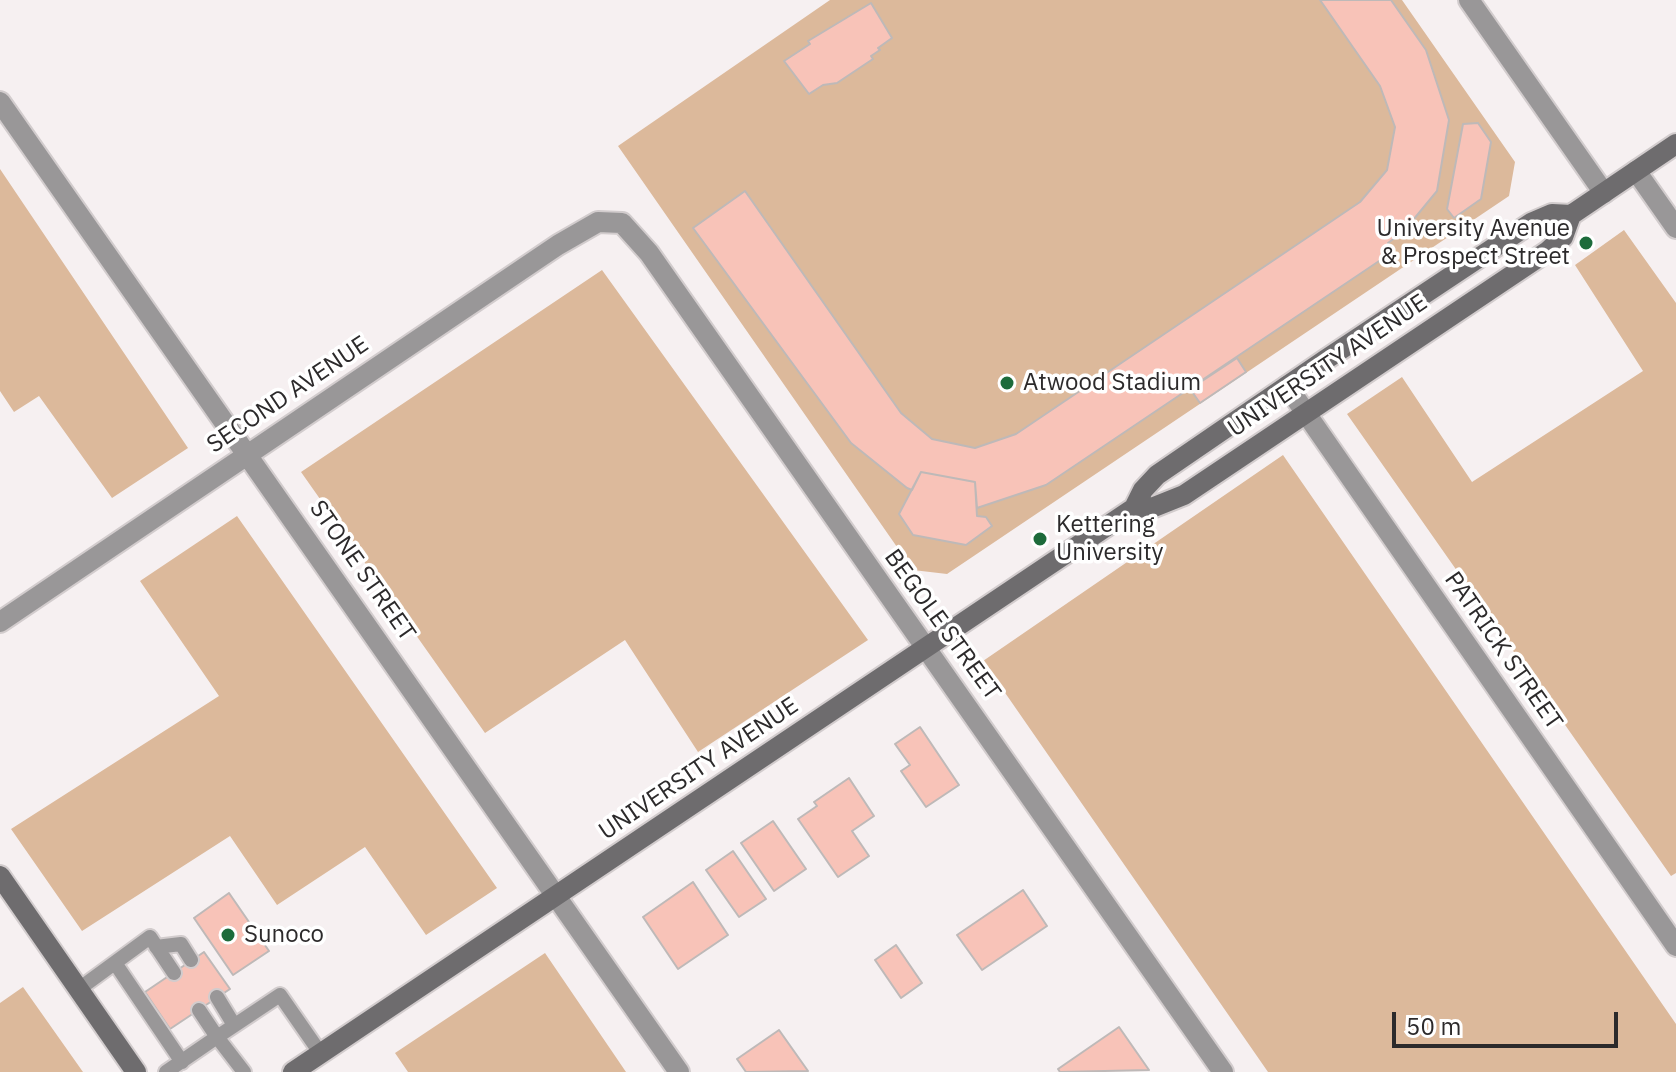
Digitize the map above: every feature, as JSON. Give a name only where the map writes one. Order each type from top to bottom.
[{"type":"street","points":[[1469,0],[1604,193]]},
{"type":"street","name":"STONE STREET","points":[[0,102],[249,453],[679,1072]]},
{"type":"street","name":"UNIVERSITY AVENUE","points":[[1134,508],[1154,507],[1184,495],[1548,251],[1563,237],[1571,215],[1676,144]]},
{"type":"street","points":[[1636,171],[1676,228]]},
{"type":"street","name":"UNIVERSITY AVENUE","points":[[293,1072],[1134,508],[1143,490],[1157,475],[1287,386],[1531,223],[1552,214],[1571,215]]},
{"type":"street","name":"SECOND AVENUE","points":[[0,622],[558,245],[593,224],[609,221]]},
{"type":"street","name":"BEGOLE STREET","points":[[609,221],[626,225],[642,242],[1223,1072]]},
{"type":"street","name":"PATRICK STREET","points":[[1287,386],[1676,946]]},
{"type":"street","points":[[0,876],[136,1072]]},
{"type":"lane","points":[[79,989],[150,937],[174,973]]},
{"type":"lane","points":[[156,947],[181,944],[191,960]]},
{"type":"lane","points":[[115,963],[182,1062]]},
{"type":"lane","points":[[166,1072],[280,995],[321,1054]]},
{"type":"lane","points":[[217,997],[234,1025]]},
{"type":"lane","points":[[199,1010],[244,1072]]},
{"type":"shaded area","name":"Atwood Stadium","points":[[830,0],[1402,0],[1515,162],[1509,196],[947,574],[913,570],[618,146]]},
{"type":"shaded area","points":[[0,169],[188,448],[112,498],[39,396],[14,412],[0,391]]},
{"type":"shaded area","points":[[1624,230],[1676,303],[1676,873],[1671,876],[1347,414],[1402,377],[1472,482],[1643,371],[1575,265]]},
{"type":"shaded area","points":[[602,270],[868,640],[698,752],[625,640],[485,733],[301,472]]},
{"type":"shaded area","points":[[1283,455],[1676,1024],[1676,1072],[1268,1072],[983,661]]},
{"type":"shaded area","points":[[237,516],[497,888],[426,935],[365,847],[277,905],[230,836],[82,931],[11,829],[219,696],[140,581]]},
{"type":"shaded area","points":[[545,953],[626,1072],[408,1072],[395,1053]]},
{"type":"shaded area","points":[[23,987],[83,1072],[0,1072],[0,1003]]},
{"type":"building","points":[[1320,0],[1391,0],[1426,50],[1449,120],[1437,191],[1404,231],[1388,243],[1394,251],[1046,485],[977,508],[975,482],[921,472],[912,490],[907,488],[851,443],[693,228],[745,191],[901,413],[932,439],[975,448],[1016,434],[1360,202],[1387,170],[1395,127],[1380,86]]},
{"type":"building","points":[[871,3],[892,38],[878,48],[880,50],[871,56],[873,59],[837,83],[823,85],[809,94],[784,61],[810,44],[808,41]]},
{"type":"building","points":[[1478,123],[1491,142],[1481,199],[1454,218],[1447,209],[1463,124]]},
{"type":"building","points":[[1237,358],[1246,372],[1200,403],[1190,389]]},
{"type":"building","points":[[921,472],[975,482],[977,516],[986,517],[992,526],[966,545],[913,535],[899,514]]},
{"type":"building","points":[[920,727],[959,785],[926,807],[901,771],[910,765],[895,744]]},
{"type":"building","points":[[849,778],[874,816],[852,831],[869,856],[838,877],[798,819],[817,806],[814,802]]},
{"type":"building","points":[[773,821],[806,869],[774,891],[741,843]]},
{"type":"building","points":[[733,851],[766,899],[739,917],[706,870]]},
{"type":"building","points":[[693,882],[728,935],[678,969],[643,917]]},
{"type":"building","points":[[1023,890],[1047,926],[982,970],[957,935]]},
{"type":"building","points":[[229,893],[269,951],[233,975],[194,918]]},
{"type":"building","points":[[896,945],[922,983],[901,998],[875,960]]},
{"type":"building","points":[[204,952],[230,989],[170,1029],[145,992]]},
{"type":"building","points":[[1119,1027],[1149,1070],[1060,1072],[1058,1069]]},
{"type":"building","points":[[779,1030],[808,1071],[746,1072],[737,1059]]},
{"type":"place","name":"University Avenue & Prospect Street","points":[[1586,243]]},
{"type":"place","name":"Atwood Stadium","points":[[1007,383]]},
{"type":"place","name":"Kettering University","points":[[1040,539]]},
{"type":"place","name":"Sunoco","points":[[228,935]]}]
